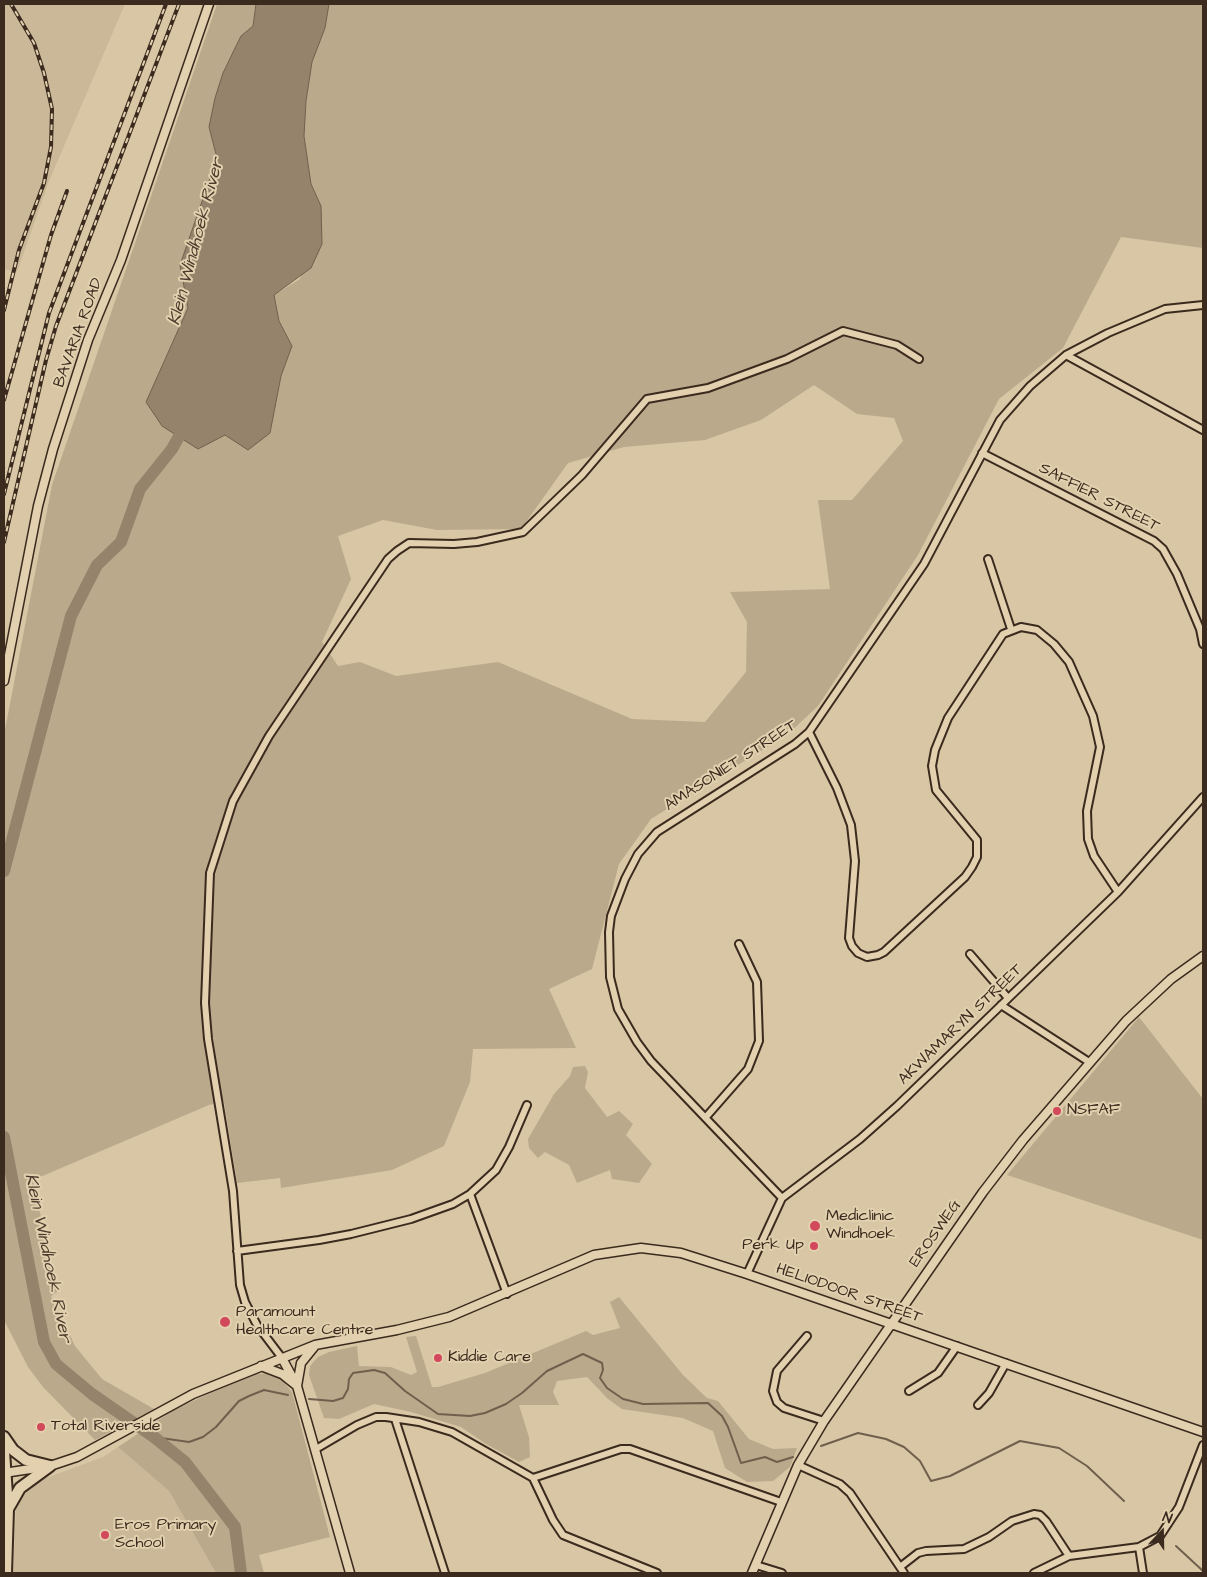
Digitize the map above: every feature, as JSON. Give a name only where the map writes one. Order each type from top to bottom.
[{"type":"main road","points":[[4,1437],[13,1450],[26,1460],[50,1466]]},
{"type":"main road","points":[[4,1450],[8,1509],[6,1573]]},
{"type":"main road","points":[[8,1509],[20,1488],[50,1466]]},
{"type":"street","name":"BAVARIA ROAD","points":[[4,681],[38,506],[53,449],[88,340],[121,260],[209,4]]},
{"type":"street","name":"AMASONIET STREET","points":[[782,1198],[650,1061],[618,1009],[610,977],[611,916],[631,866],[657,832],[795,744],[809,732],[924,564],[982,453],[1006,412],[1048,369],[1066,355],[1101,336],[1152,314],[1181,306],[1203,305]]},
{"type":"street","points":[[350,1573],[298,1386],[282,1358],[257,1325],[245,1302],[240,1284],[233,1191],[208,1039],[205,1002],[210,873],[220,836],[233,801],[269,736],[388,559],[409,543],[469,543],[523,532],[582,475],[647,399],[708,388],[787,359],[843,331],[897,345],[919,359]]},
{"type":"street","points":[[1066,355],[1203,430]]},
{"type":"street","name":"SAFFIER STREET","points":[[982,453],[1154,541],[1163,549],[1177,574],[1200,629],[1203,644]]},
{"type":"street","points":[[988,560],[1011,629]]},
{"type":"street","points":[[809,732],[837,788],[851,825],[855,862],[849,938],[852,946],[858,953],[867,957],[878,955],[884,952],[965,877],[976,857],[977,840],[972,832],[940,798],[932,778],[932,766],[938,740],[948,718],[999,639],[1011,629],[1021,627],[1037,630],[1054,644],[1069,662],[1089,703],[1100,746],[1087,811],[1088,838],[1094,856],[1118,892]]},
{"type":"street","name":"AKWAMARYN STREET","points":[[747,1274],[782,1198],[860,1139],[1001,1005],[1118,892],[1203,796]]},
{"type":"street","points":[[706,1117],[748,1069],[759,1042],[756,982],[739,944]]},
{"type":"street","points":[[970,954],[1008,998]]},
{"type":"street","name":"EROSWEG","points":[[752,1573],[798,1465],[824,1421],[890,1323],[1000,1170],[1126,1021],[1171,978],[1203,956]]},
{"type":"street","points":[[1001,1005],[1090,1062]]},
{"type":"street","points":[[237,1251],[319,1240],[373,1229],[435,1211],[470,1194],[487,1180],[503,1159],[527,1105]]},
{"type":"street","points":[[470,1194],[507,1294]]},
{"type":"street","name":"HELIODOOR STREET","points":[[5,1473],[50,1466],[77,1457],[123,1434],[152,1416],[209,1386],[315,1345],[413,1327],[449,1317],[507,1294],[594,1255],[641,1248],[681,1253],[747,1274],[1203,1432]]},
{"type":"street","points":[[807,1336],[777,1371],[773,1391],[777,1402],[784,1408],[824,1421]]},
{"type":"street","points":[[298,1386],[301,1364],[315,1345]]},
{"type":"street","points":[[909,1391],[938,1373],[957,1346]]},
{"type":"street","points":[[978,1405],[989,1393],[1006,1364]]},
{"type":"street","points":[[261,1366],[282,1374],[298,1386]]},
{"type":"street","points":[[316,1449],[367,1420],[386,1417],[419,1422],[452,1432],[533,1478],[553,1520],[563,1535],[647,1572],[657,1573]]},
{"type":"street","points":[[395,1419],[445,1573]]},
{"type":"street","points":[[1034,1573],[1069,1556],[1139,1547],[1160,1536],[1179,1506],[1203,1445]]},
{"type":"street","points":[[533,1478],[621,1449],[630,1448],[781,1502]]},
{"type":"street","points":[[798,1465],[840,1484],[850,1493],[904,1573]]},
{"type":"street","points":[[900,1567],[918,1553],[964,1549],[989,1537],[1012,1521],[1034,1514],[1040,1515],[1046,1521],[1069,1556]]},
{"type":"street","points":[[1139,1547],[1143,1573]]},
{"type":"street","points":[[756,1565],[782,1573]]},
{"type":"shaded area","points":[[4,4],[125,4],[49,181],[17,272],[4,269]]},
{"type":"shaded area","points":[[217,4],[256,4],[253,26],[241,36],[223,73],[209,127],[217,158],[180,265],[188,308],[146,402],[226,435],[270,433],[281,376],[292,346],[279,321],[274,295],[300,279],[321,206],[311,184],[304,136],[306,101],[312,62],[325,28],[329,4],[1203,4],[1203,248],[1121,237],[1063,348],[999,399],[918,555],[818,706],[788,734],[651,819],[619,864],[592,969],[549,989],[576,1048],[473,1049],[470,1082],[444,1146],[392,1170],[281,1188],[280,1178],[237,1183],[224,1102],[209,1105],[33,1180],[57,1292],[51,1296],[75,1346],[102,1379],[154,1409],[95,1440],[43,1387],[28,1367],[4,1320],[4,735],[52,485]],"holes":[[[814,385],[857,414],[894,418],[903,441],[852,500],[818,500],[830,589],[730,592],[747,622],[746,672],[705,722],[632,719],[498,662],[396,676],[360,662],[338,666],[322,642],[351,579],[338,536],[383,520],[437,530],[521,529],[568,463],[624,447],[705,440],[761,420]]]},
{"type":"shaded area","points":[[1139,1017],[1203,1099],[1203,1240],[1007,1175]]},
{"type":"shaded area","points":[[585,1066],[588,1072],[585,1088],[607,1117],[619,1111],[633,1124],[626,1135],[652,1164],[639,1183],[612,1179],[610,1170],[577,1183],[569,1165],[545,1152],[538,1158],[529,1148],[528,1139],[554,1094],[570,1076],[573,1067]]},
{"type":"shaded area","points":[[619,1297],[683,1375],[707,1398],[718,1401],[749,1439],[773,1449],[797,1448],[790,1467],[773,1481],[747,1482],[725,1468],[713,1431],[683,1418],[622,1409],[608,1399],[587,1377],[557,1381],[553,1392],[559,1405],[519,1405],[529,1437],[530,1457],[519,1462],[486,1444],[461,1427],[411,1412],[374,1404],[339,1419],[324,1418],[309,1375],[310,1366],[318,1357],[329,1352],[357,1346],[359,1366],[391,1367],[411,1375],[417,1372],[406,1337],[416,1336],[432,1387],[438,1387],[485,1373],[586,1331],[593,1335],[620,1328],[610,1302]]},
{"type":"shaded area","points":[[270,1373],[282,1380],[292,1392],[330,1537],[259,1555],[264,1573],[216,1573],[169,1491],[118,1447],[172,1411],[255,1374]]},
{"type":"shaded area","name":"Eros Primary School","points":[[118,1447],[169,1491],[216,1573],[13,1573],[16,1508],[23,1496],[41,1480],[103,1457]]},
{"type":"water","points":[[256,4],[329,4],[325,28],[312,62],[306,101],[304,136],[311,184],[321,206],[322,244],[311,268],[274,295],[279,321],[292,346],[281,376],[270,433],[248,450],[225,435],[198,449],[162,426],[146,402],[188,308],[180,265],[217,158],[209,127],[215,98],[223,73],[241,36],[253,26]]},
{"type":"waterway","name":"Klein Windhoek River","points":[[4,871],[71,616],[97,565],[121,542],[140,489],[172,449],[187,422]]},
{"type":"waterway","name":"Klein Windhoek River","points":[[4,1137],[44,1342],[56,1364],[92,1394],[154,1437],[185,1462],[235,1527],[241,1573]]},
{"type":"waterway","points":[[309,1399],[333,1401],[343,1398],[353,1373],[374,1370],[385,1373],[405,1391],[438,1414],[470,1416],[485,1413],[506,1404],[547,1371],[583,1354],[602,1363],[603,1370],[600,1378],[607,1388],[623,1399],[643,1404],[708,1403],[722,1416],[741,1463],[765,1457],[777,1462],[793,1457]]},
{"type":"waterway","points":[[154,1437],[189,1442],[203,1437],[216,1427],[239,1401],[249,1396],[264,1390],[288,1395]]},
{"type":"waterway","points":[[821,1446],[858,1433],[886,1439],[904,1447],[920,1461],[931,1481],[950,1476],[1020,1441],[1059,1448],[1087,1466],[1124,1501]]},
{"type":"waterway","points":[[1176,1546],[1203,1571]]},
{"type":"railway","points":[[4,310],[19,250],[44,183],[51,147],[52,109],[44,73],[34,43],[11,4]]},
{"type":"railway","points":[[4,494],[49,313],[166,4]]},
{"type":"railway","points":[[4,542],[46,360],[56,326],[179,4]]},
{"type":"railway","points":[[4,400],[51,235],[67,191]]},
{"type":"place","name":"NSFAF","points":[[1057,1111]]},
{"type":"place","name":"Mediclinic Windhoek","points":[[815,1226]]},
{"type":"place","name":"Perk Up","points":[[814,1246]]},
{"type":"place","name":"Paramount Healthcare Centre","points":[[225,1322]]},
{"type":"place","name":"Kiddie Care","points":[[438,1358]]},
{"type":"place","name":"Total Riverside","points":[[41,1427]]},
{"type":"place","name":"Eros Primary School","points":[[105,1535]]}]
